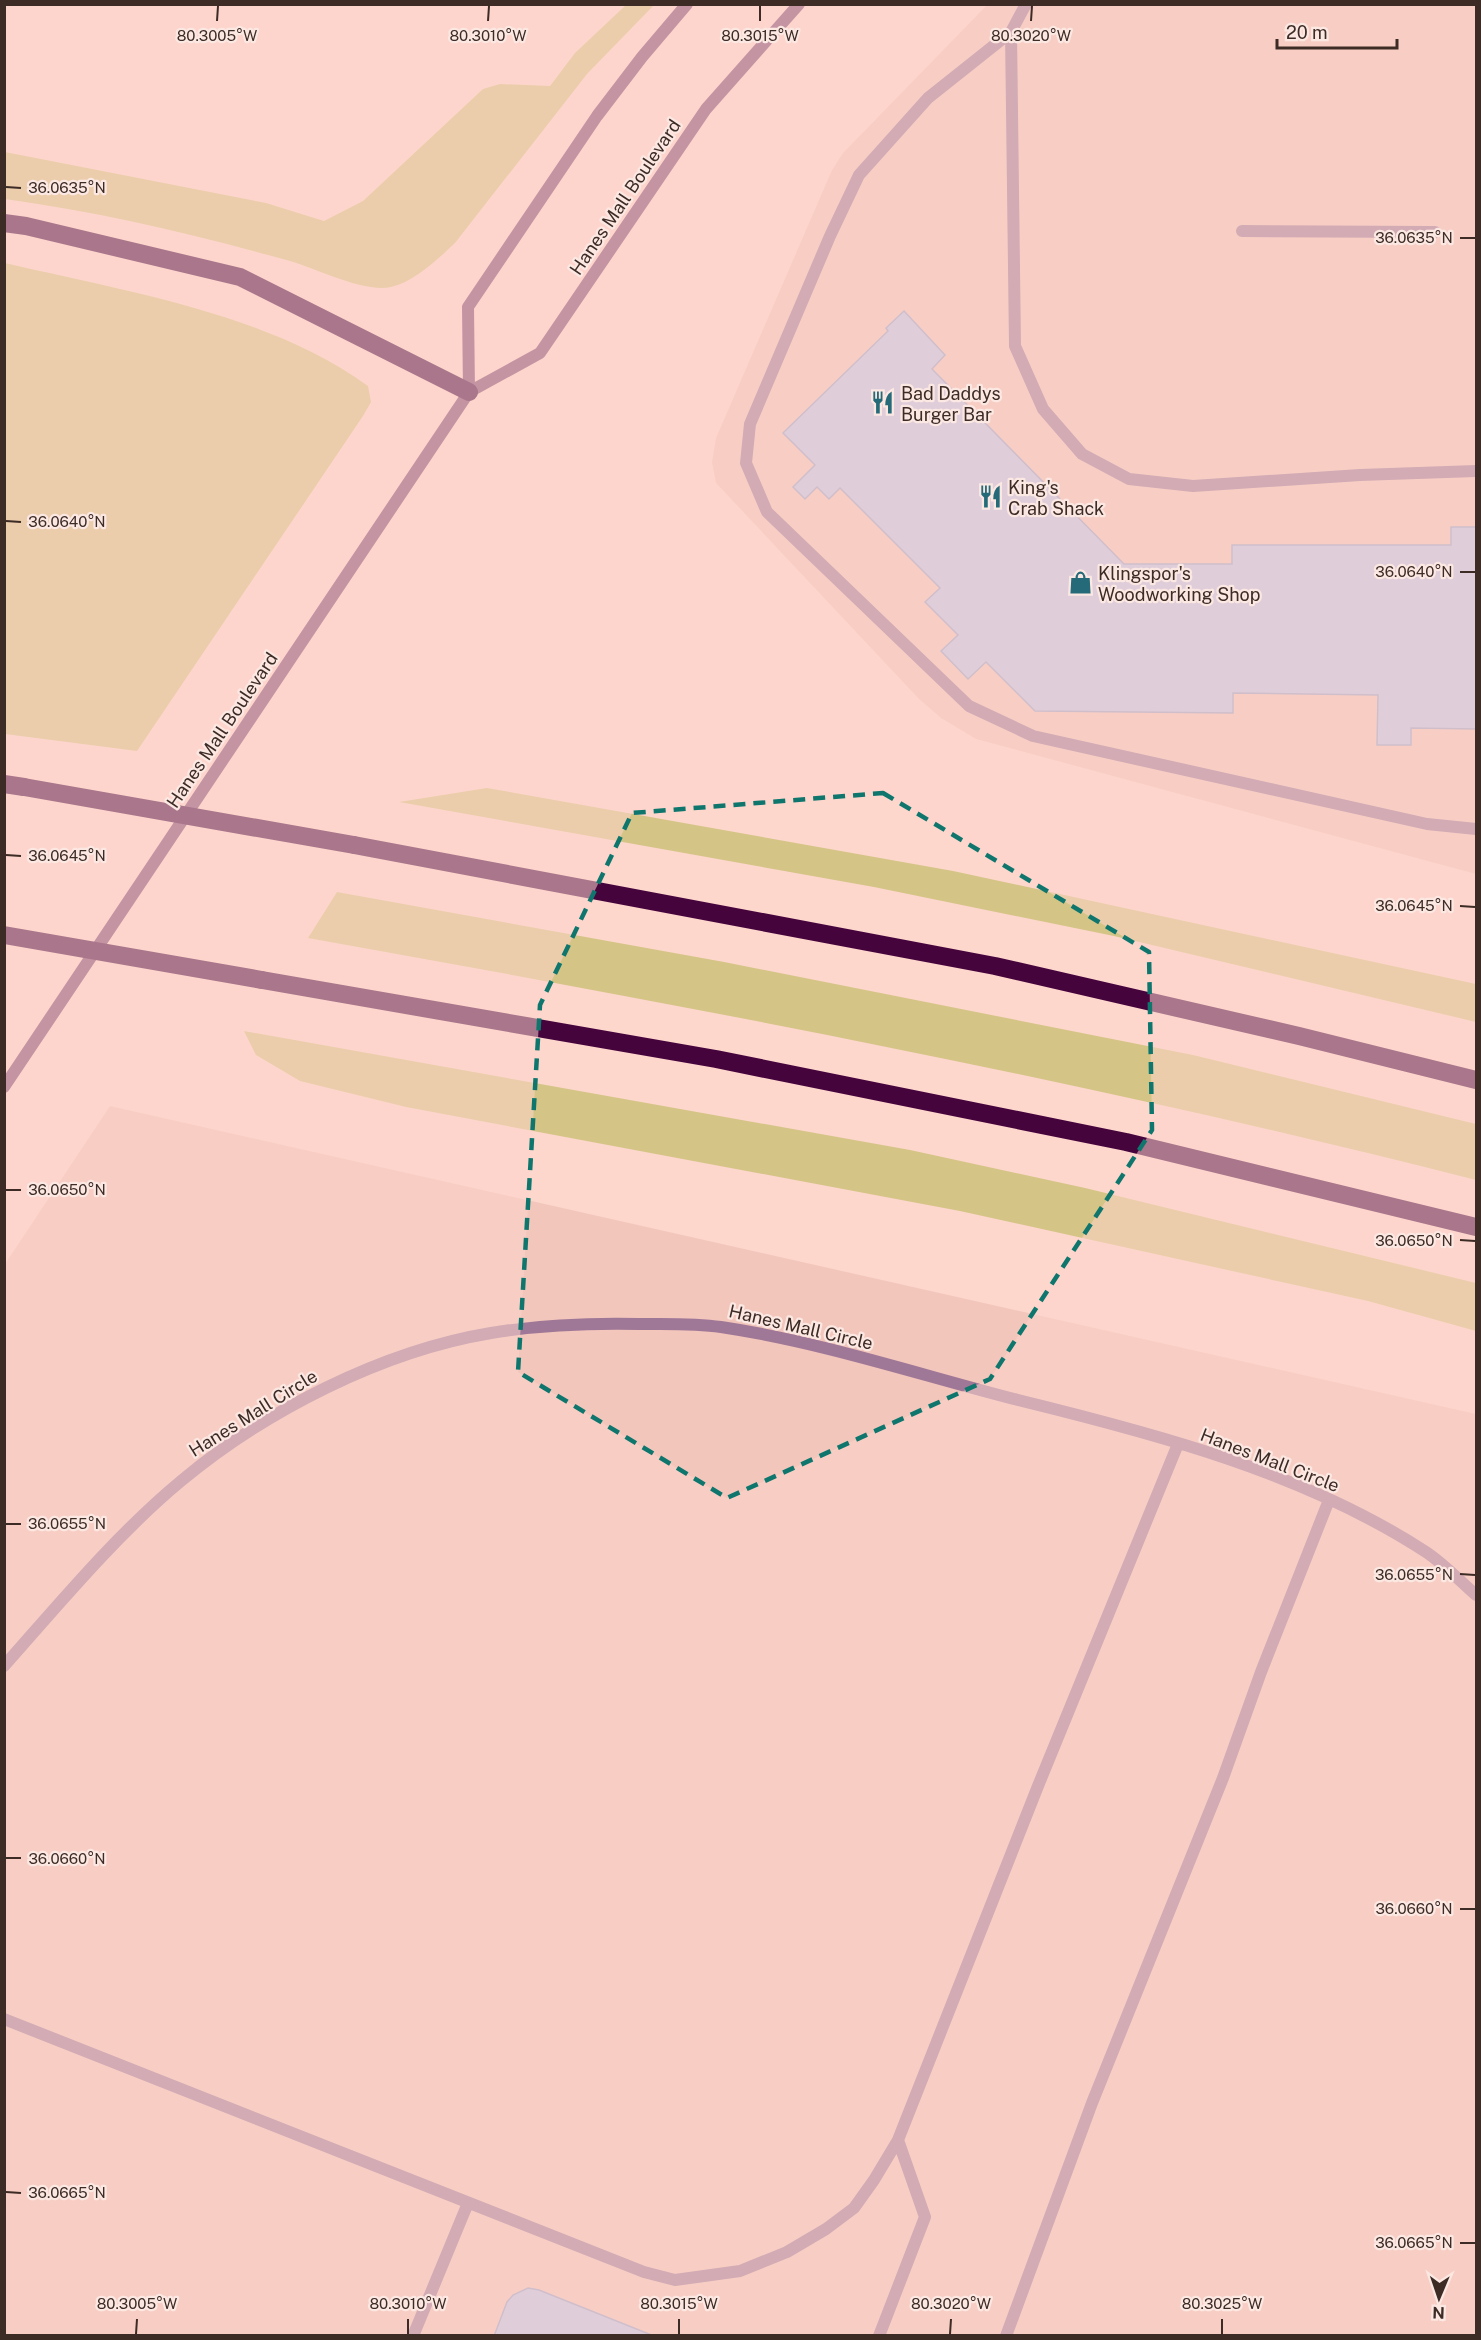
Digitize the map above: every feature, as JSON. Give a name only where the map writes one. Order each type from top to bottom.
[{"type":"highway","points":[[4,223],[26,226],[240,277],[469,392]]},
{"type":"highway","points":[[4,784],[354,845],[995,966],[1299,1035],[1476,1080]]},
{"type":"highway","points":[[4,935],[716,1059],[1102,1137],[1476,1227]]},
{"type":"main road","points":[[469,392],[468,307],[597,116],[642,57],[687,4]]},
{"type":"main road","name":"Hanes Mall Boulevard","points":[[4,1088],[469,392],[540,353],[706,109],[799,4]]},
{"type":"lane","points":[[1026,4],[1011,32],[928,98],[859,175],[830,236],[750,423],[746,463],[768,512],[969,706],[1033,736],[1427,824],[1476,829]]},
{"type":"lane","points":[[1011,32],[1015,346],[1043,409],[1082,454],[1129,479],[1193,486],[1360,475],[1476,471]]},
{"type":"lane","points":[[1242,231],[1436,232]]},
{"type":"lane","name":"Hanes Mall Circle","points":[[4,1666],[131,1529],[178,1482],[221,1450],[292,1406],[338,1382],[443,1344],[492,1333],[603,1323],[718,1327],[818,1347],[1075,1414],[1178,1444],[1251,1468],[1329,1500],[1377,1523],[1429,1554],[1476,1595]]},
{"type":"lane","points":[[4,2019],[644,2272],[675,2280],[706,2277],[740,2271],[787,2252],[826,2229],[854,2208],[898,2140],[1038,1786],[1178,1444]]},
{"type":"lane","points":[[1006,2336],[1092,2103],[1223,1778],[1261,1672],[1329,1500]]},
{"type":"lane","points":[[879,2336],[925,2217],[898,2140]]},
{"type":"lane","points":[[413,2336],[468,2203]]},
{"type":"highlighted area","points":[[883,793],[1149,952],[1152,1130],[990,1379],[727,1498],[518,1372],[540,1005],[632,813]]},
{"type":"shaded area","points":[[626,5],[654,5],[587,74],[455,243],[425,269],[391,287],[368,287],[355,284],[290,261],[184,233],[112,217],[5,199],[5,152],[266,203],[324,221],[363,201],[483,89],[500,84],[550,86],[575,53]]},
{"type":"shaded area","points":[[987,5],[1476,5],[1476,874],[976,739],[941,718],[919,699],[716,483],[712,462],[716,438],[832,170],[843,153]]},
{"type":"shaded area","points":[[5,263],[146,295],[240,322],[328,361],[368,386],[371,402],[363,416],[137,751],[5,734]]},
{"type":"shaded area","points":[[487,788],[953,871],[1476,984],[1476,1022],[1114,936],[874,887],[399,802]]},
{"type":"shaded area","points":[[337,892],[724,962],[1193,1055],[1476,1124],[1476,1180],[1186,1111],[895,1048],[308,938]]},
{"type":"shaded area","points":[[244,1031],[910,1150],[1085,1188],[1476,1283],[1476,1331],[1368,1301],[960,1211],[406,1107],[300,1081],[256,1055]]},
{"type":"shaded area","points":[[110,1106],[1476,1414],[1476,2335],[5,2336],[5,1264]]},
{"type":"building","points":[[904,311],[945,355],[932,369],[1124,564],[1232,564],[1232,545],[1451,545],[1451,527],[1476,527],[1476,729],[1411,728],[1411,745],[1377,745],[1378,695],[1233,693],[1233,713],[1035,711],[986,662],[968,679],[941,651],[958,635],[925,602],[940,588],[840,488],[829,499],[817,487],[805,499],[793,487],[815,465],[783,433],[888,331],[886,328]]},
{"type":"building","points":[[528,2288],[539,2290],[654,2336],[494,2336],[507,2302],[513,2295]]},
{"type":"place","name":"Bad Daddys Burger Bar","points":[[883,403]]},
{"type":"place","name":"King's Crab Shack","points":[[990,497]]},
{"type":"place","name":"Klingspor's Woodworking Shop","points":[[1080,583]]}]
